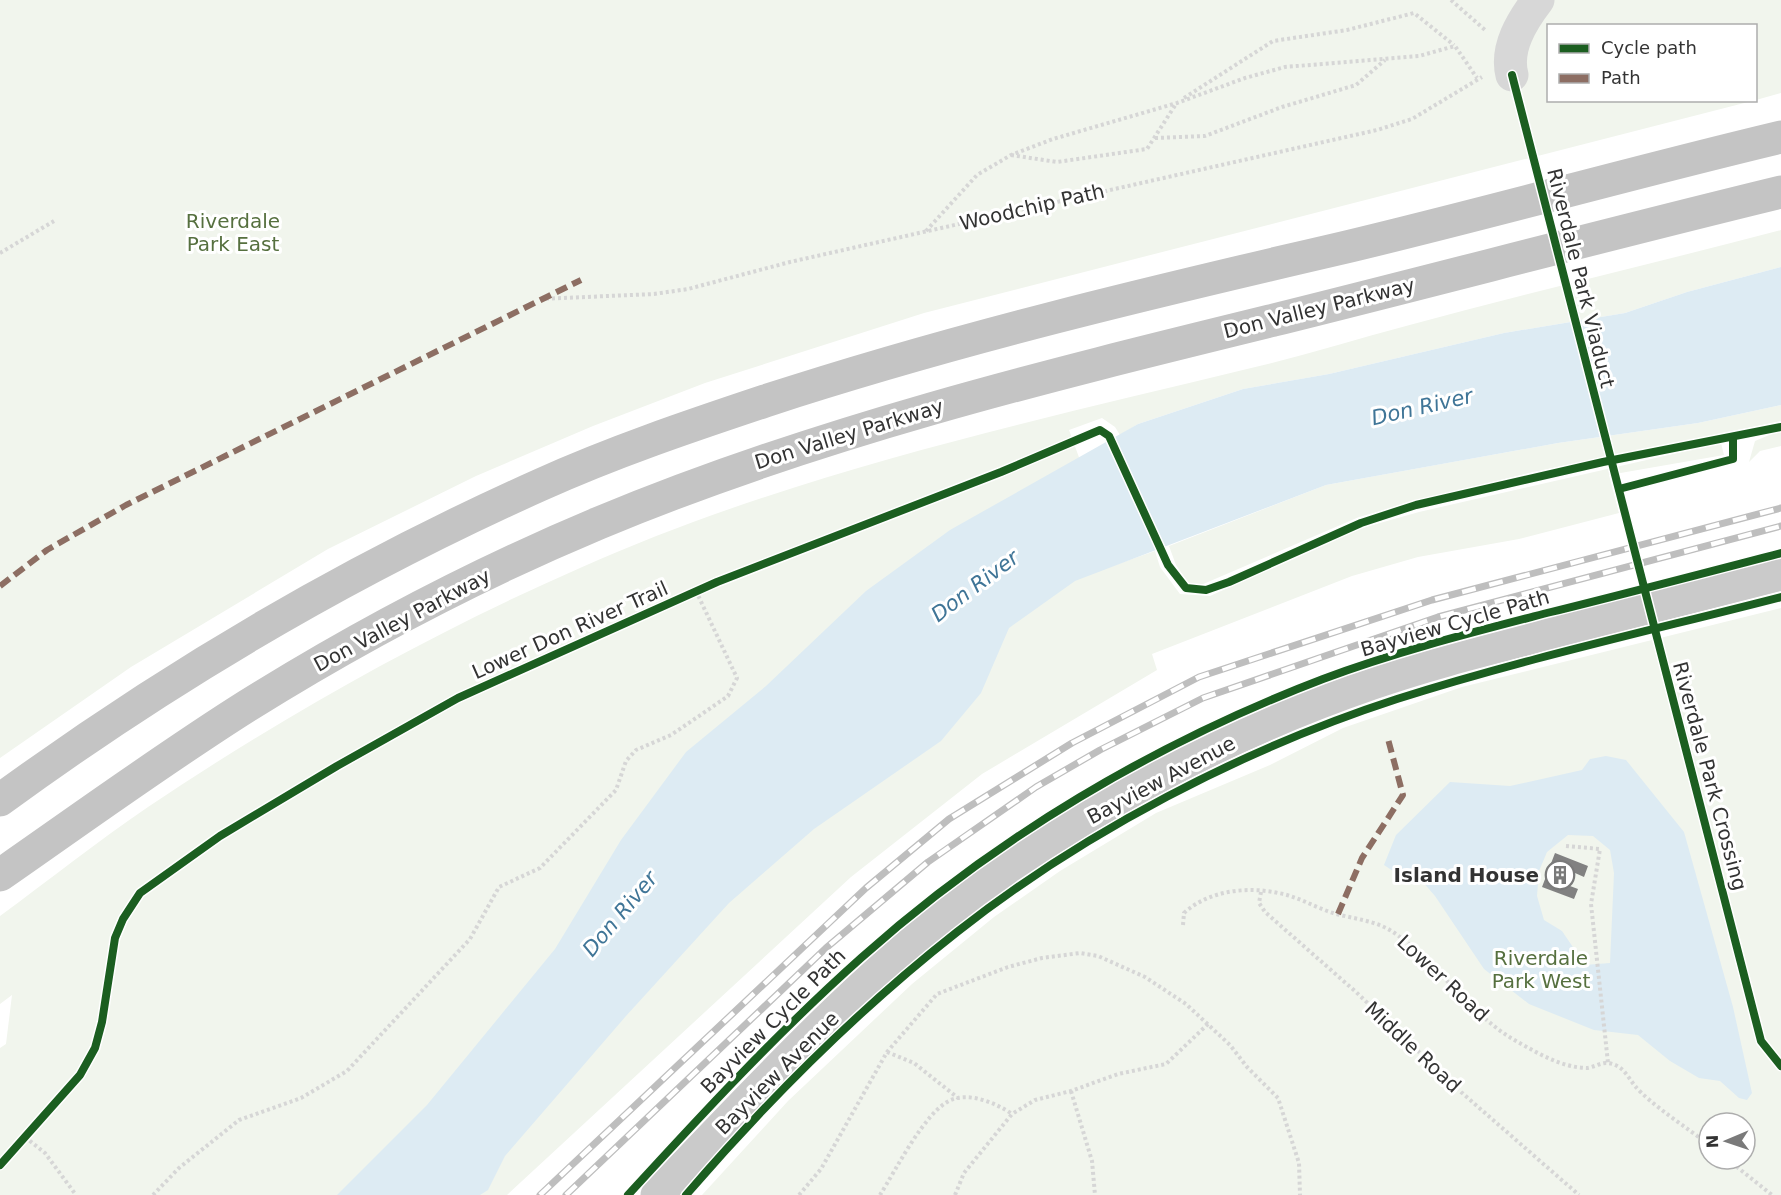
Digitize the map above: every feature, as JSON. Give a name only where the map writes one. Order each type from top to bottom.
[{"type":"highway","points":[[0,800],[136,707],[257,631],[413,546],[542,483],[693,425],[874,366],[1121,299],[1351,246],[1781,137]]},
{"type":"highway","name":"Don Valley Parkway","points":[[0,875],[244,708],[344,648],[458,589],[596,525],[741,467],[918,411],[1060,373],[1781,192]]},
{"type":"main road","name":"Bayview Avenue","points":[[657,1195],[760,1088],[904,949],[999,875],[1095,814],[1182,764],[1286,717],[1374,682],[1500,645],[1781,574]]},
{"type":"lane","points":[[1511,67],[1522,23],[1538,0]]},
{"type":"path","points":[[1451,0],[1471,16],[1511,67]]},
{"type":"path","points":[[1011,155],[1057,162],[1147,149],[1177,103],[1274,41],[1347,30],[1414,13],[1455,46],[1477,78]]},
{"type":"path","points":[[925,231],[977,175],[1011,155],[1053,139],[1177,103],[1245,78],[1285,67],[1419,56],[1455,46]]},
{"type":"path","points":[[1155,138],[1205,136],[1282,107],[1356,85],[1386,60]]},
{"type":"path","points":[[0,253],[54,221]]},
{"type":"path","points":[[1619,489],[1733,459]]},
{"type":"path","points":[[1616,478],[1622,501]]},
{"type":"path","points":[[153,1195],[178,1168],[239,1120],[301,1098],[347,1071],[470,939],[499,887],[540,868],[616,790],[626,761],[636,750],[671,735],[728,696],[737,678],[696,591]]},
{"type":"path","points":[[1566,846],[1599,849],[1591,904],[1608,1063],[1625,1070],[1635,1087],[1697,1136]]},
{"type":"path","points":[[799,1195],[821,1169],[887,1052],[938,994],[1008,967],[1042,957],[1080,953],[1098,956],[1145,976],[1186,1004],[1278,1098],[1299,1163],[1300,1195]]},
{"type":"path","points":[[955,1195],[964,1173],[1013,1114],[1035,1100],[1071,1091],[1118,1074],[1166,1064],[1208,1024]]},
{"type":"path","points":[[887,1052],[914,1063],[958,1098]]},
{"type":"path","points":[[1779,1064],[1781,1071]]},
{"type":"path","points":[[1071,1091],[1092,1161],[1095,1195]]},
{"type":"path","points":[[880,1195],[929,1119],[948,1101],[958,1098],[975,1098],[1001,1106],[1013,1114]]},
{"type":"path","points":[[25,1137],[45,1153],[76,1195]]},
{"type":"path","points":[[1742,1171],[1772,1195]]},
{"type":"green space","name":"Riverdale Park East","points":[[0,0],[1781,0],[1781,93],[1757,100],[1757,24],[1547,24],[1547,102],[1748,102],[924,313],[705,383],[593,426],[476,476],[328,549],[131,667],[0,758]]},
{"type":"green space","points":[[1781,230],[1781,267],[1687,292],[1625,313],[1504,333],[1329,374],[1243,389],[1138,424],[1120,435],[1115,427],[1102,418],[1069,430],[1118,564],[1155,551],[1160,567],[1180,594],[1210,596],[1355,530],[1419,512],[1721,443],[1724,455],[1609,475],[1619,513],[1519,539],[1418,557],[1352,576],[1152,654],[1157,670],[982,774],[851,877],[507,1195],[0,1195],[0,1048],[6,1044],[12,995],[0,1004],[0,916],[92,847],[200,773],[305,708],[413,648],[524,593],[661,534],[825,478],[993,431],[1267,364],[1453,313]]},
{"type":"green space","points":[[1781,405],[1781,421],[1533,472],[1359,517],[1201,585],[1189,584],[1176,565],[1169,546],[1326,485],[1558,443],[1698,423]]},
{"type":"green space","points":[[1781,430],[1781,446],[1760,451],[1749,462],[1755,441]]},
{"type":"green space","name":"Riverdale Park West","points":[[1781,608],[1781,1195],[702,1195],[788,1101],[912,984],[994,917],[1060,871],[1156,813],[1270,765],[1343,728],[1462,687]]},
{"type":"water","name":"Don River","points":[[1781,267],[1781,405],[1698,423],[1558,443],[1326,485],[1075,581],[1009,628],[981,693],[941,741],[814,829],[729,903],[626,1016],[505,1156],[488,1190],[480,1195],[337,1195],[427,1105],[555,949],[621,840],[686,752],[766,686],[866,591],[950,530],[1138,424],[1243,389],[1329,374],[1504,333],[1625,313],[1687,292]]},
{"type":"water","points":[[1606,756],[1626,760],[1684,832],[1733,1007],[1752,1093],[1747,1100],[1739,1098],[1720,1081],[1699,1078],[1670,1061],[1638,1035],[1594,1030],[1529,1004],[1484,969],[1435,896],[1415,873],[1396,873],[1384,865],[1396,835],[1450,782],[1510,786],[1582,770],[1590,759]],"holes":[[[1568,835],[1593,836],[1610,850],[1614,873],[1610,963],[1585,965],[1562,931],[1544,920],[1537,896],[1539,871],[1547,852]]]},
{"type":"building","name":"Island House","points":[[1555,853],[1588,866],[1584,877],[1575,873],[1570,886],[1578,889],[1574,899],[1542,887]]},
{"type":"railway","points":[[540,1195],[866,888],[949,819],[1072,743],[1199,677],[1432,600],[1781,508]]},
{"type":"railway","points":[[566,1195],[826,948],[928,862],[1036,787],[1100,750],[1203,698],[1438,617],[1781,526]]},
{"type":"marked path","points":[[0,586],[47,550],[126,505],[581,280]]},
{"type":"marked path","points":[[1338,914],[1362,858],[1403,795],[1388,739]]},
{"type":"cycle path","name":"Riverdale Park Viaduct","points":[[1512,75],[1761,1041],[1781,1066]]},
{"type":"cycle path","name":"Lower Don River Trail","points":[[0,1165],[80,1075],[95,1048],[102,1022],[115,938],[123,919],[140,893],[220,836],[337,766],[458,698],[717,582],[1001,472],[1100,430],[1109,436],[1168,565],[1186,588],[1206,590],[1361,523],[1416,505],[1603,462],[1781,427]]},
{"type":"cycle path","points":[[1619,489],[1733,459],[1733,437]]},
{"type":"cycle path","name":"Bayview Cycle Path","points":[[628,1195],[771,1044],[830,986],[912,914],[1022,834],[1138,764],[1260,704],[1379,660],[1436,642],[1781,553]]},
{"type":"cycle path","points":[[686,1195],[782,1090],[850,1024],[957,932],[1058,860],[1167,797],[1281,742],[1397,699],[1540,658],[1781,597]]},
{"type":"place","name":"Island House","points":[[1560,875]]}]
